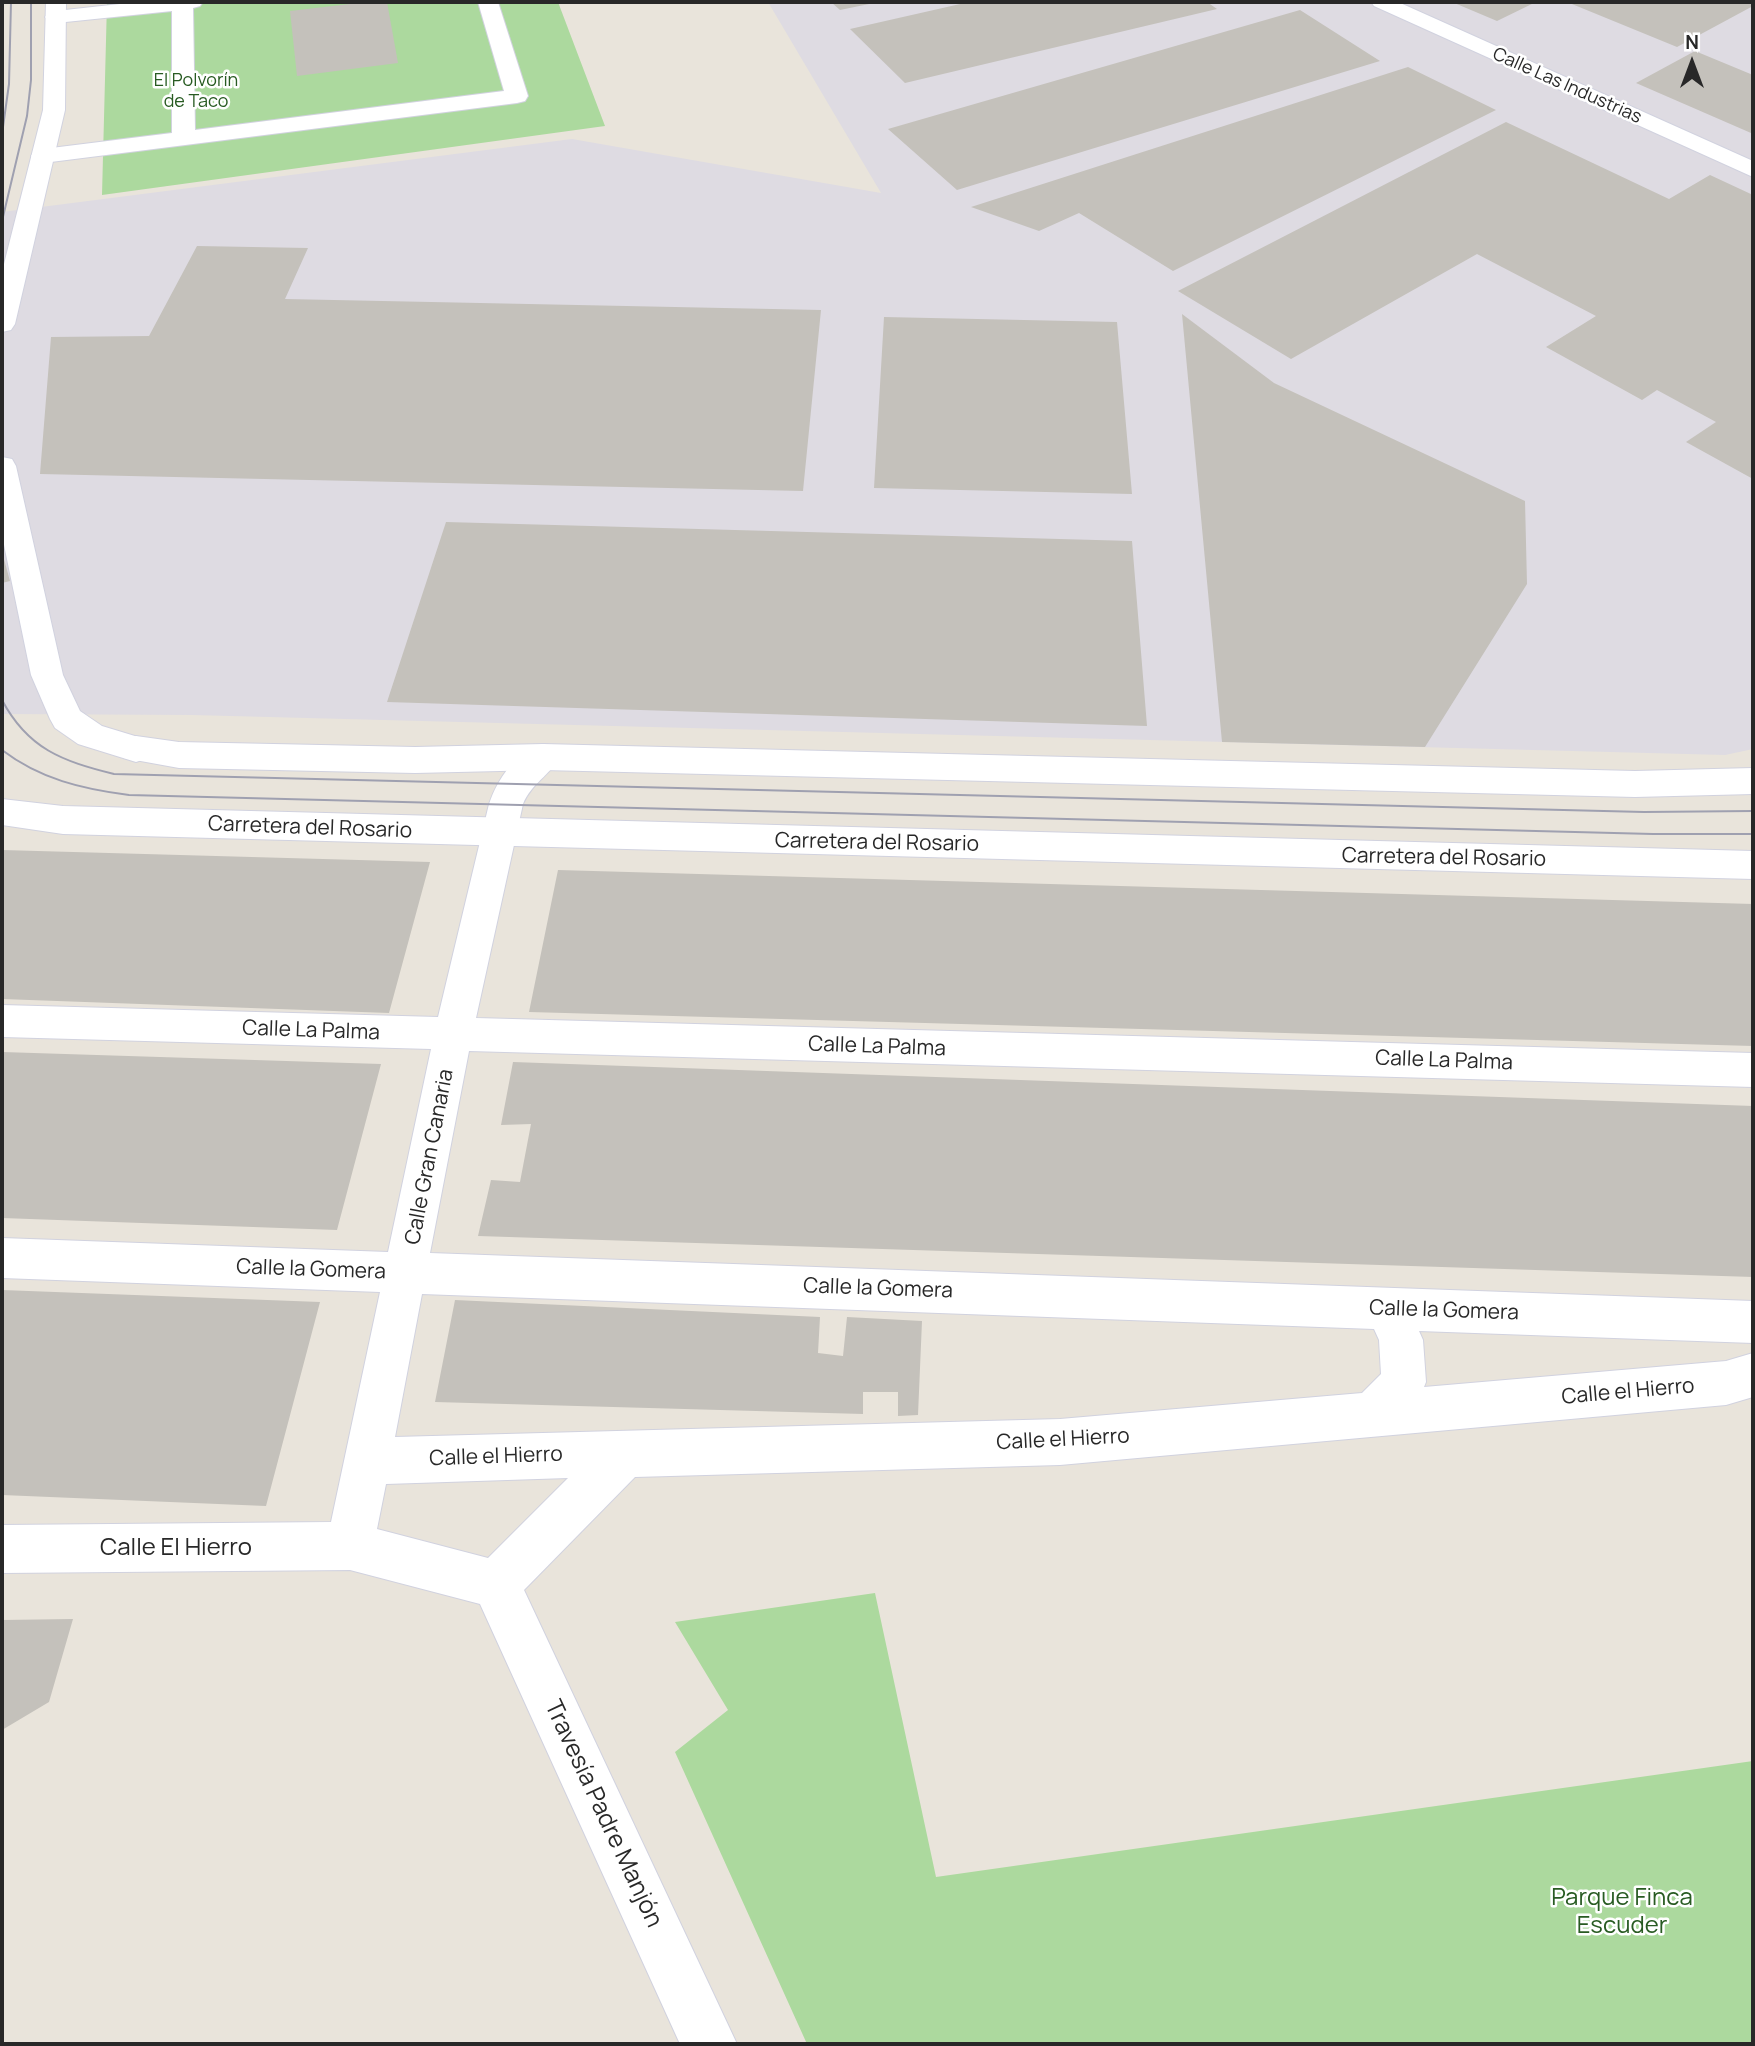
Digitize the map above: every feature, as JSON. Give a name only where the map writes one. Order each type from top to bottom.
[{"type":"street","points":[[2,324],[54,110],[56,10],[185,2],[184,138]]},
{"type":"street","points":[[43,156],[517,96],[488,2]]},
{"type":"street","name":"Calle Las Industrias","points":[[1381,2],[1753,170]]},
{"type":"street","points":[[2,466],[47,674],[67,719],[90,735],[136,749],[179,755],[415,760],[543,757],[1676,785],[1753,781]]},
{"type":"street","name":"Calle Gran Canaria","points":[[350,1546],[408,1273],[453,1035],[499,833],[513,785],[543,757]]},
{"type":"street","name":"Carretera del Rosario","points":[[2,812],[64,820],[1753,865]]},
{"type":"street","name":"Calle La Palma","points":[[2,1021],[1753,1070]]},
{"type":"street","name":"Calle la Gomera","points":[[2,1258],[1753,1322]]},
{"type":"street","points":[[1373,1414],[1404,1382],[1401,1340],[1387,1309]]},
{"type":"street","name":"Calle el Hierro","points":[[369,1461],[1060,1442],[1726,1383],[1753,1375]]},
{"type":"street","points":[[350,1546],[496,1584],[626,1453]]},
{"type":"street","name":"Calle El Hierro","points":[[2,1549],[350,1546]]},
{"type":"street","name":"Travesía Padre Manjón","points":[[496,1584],[709,2044]]},
{"type":"shaded area","points":[[768,2],[1753,2],[1753,749],[1725,755],[192,715],[2,714],[2,212],[572,139],[881,193]]},
{"type":"green space","name":"El Polvorín de Taco","points":[[107,2],[558,2],[605,126],[102,195]]},
{"type":"green space","name":"Parque Finca Escuder","points":[[875,1593],[936,1877],[1753,1761],[1753,2044],[807,2044],[675,1752],[728,1710],[675,1622]]},
{"type":"building","points":[[387,2],[398,63],[297,76],[290,11]]},
{"type":"building","points":[[831,2],[874,2],[874,3],[840,10]]},
{"type":"building","points":[[969,2],[1207,2],[1217,9],[905,83],[850,29]]},
{"type":"building","points":[[1452,2],[1536,2],[1497,21]]},
{"type":"building","points":[[1567,2],[1753,2],[1753,6],[1677,47]]},
{"type":"building","points":[[1300,10],[1380,61],[957,190],[888,129]]},
{"type":"building","points":[[1695,51],[1753,75],[1751,133],[1636,83]]},
{"type":"building","points":[[1408,67],[1496,110],[1173,271],[1079,213],[1039,231],[971,207]]},
{"type":"building","points":[[1506,122],[1669,199],[1710,175],[1753,195],[1753,479],[1686,442],[1716,422],[1657,390],[1642,400],[1546,347],[1596,316],[1477,254],[1291,359],[1178,291]]},
{"type":"building","points":[[197,246],[308,248],[285,299],[821,310],[803,491],[40,474],[51,337],[149,336]]},
{"type":"building","points":[[1182,314],[1274,383],[1525,501],[1527,584],[1425,747],[1222,742]]},
{"type":"building","points":[[884,317],[1117,322],[1132,494],[874,488]]},
{"type":"building","points":[[446,522],[1132,541],[1147,726],[387,702]]},
{"type":"building","points":[[2,552],[10,581],[2,583]]},
{"type":"building","points":[[2,850],[430,862],[389,1013],[2,999]]},
{"type":"building","points":[[558,870],[1753,904],[1753,1046],[529,1012]]},
{"type":"building","points":[[2,1052],[381,1064],[337,1230],[2,1218]]},
{"type":"building","points":[[513,1062],[1753,1106],[1753,1277],[478,1236],[491,1180],[520,1182],[531,1124],[501,1125]]},
{"type":"building","points":[[2,1290],[320,1302],[266,1506],[2,1495]]},
{"type":"building","points":[[455,1300],[820,1317],[818,1353],[843,1356],[847,1317],[922,1321],[918,1415],[898,1416],[898,1392],[863,1392],[863,1414],[435,1402]]},
{"type":"building","points":[[73,1619],[49,1702],[2,1730],[2,1620]]},
{"type":"tram line","points":[[2,134],[9,84],[11,2]]},
{"type":"tram line","points":[[2,221],[27,116],[31,80],[31,2]]},
{"type":"tram line","points":[[2,700],[12,717],[35,742],[63,758],[114,774],[1644,812],[1753,811]]},
{"type":"tram line","points":[[2,750],[31,768],[62,781],[129,795],[1653,834],[1753,834]]}]
